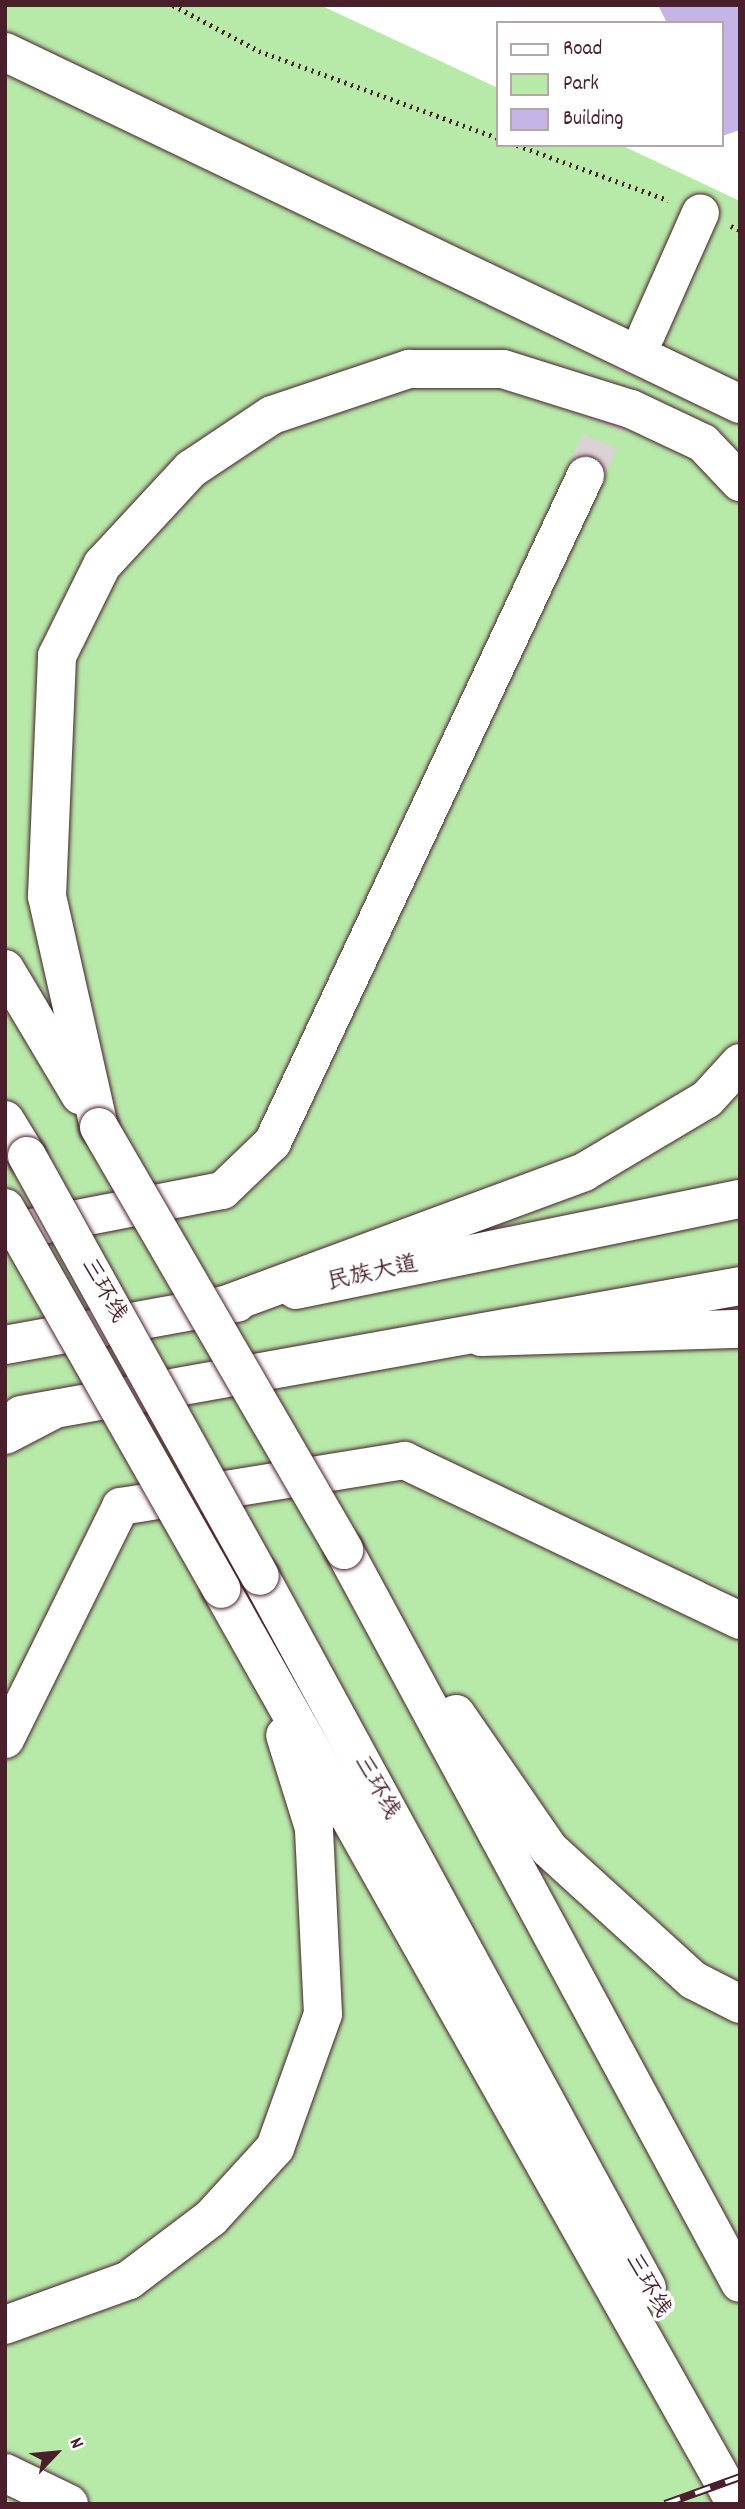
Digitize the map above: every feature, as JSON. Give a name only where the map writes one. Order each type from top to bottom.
[{"type":"main road","points":[[5,52],[740,404]]},
{"type":"main road","points":[[99,1127],[47,896],[57,656],[102,565],[191,470],[272,415],[409,369],[503,369],[631,409],[703,443],[740,482]]},
{"type":"main road","points":[[5,969],[344,1550],[740,2283]]},
{"type":"main road","points":[[225,1305],[584,1172],[707,1099],[740,1063]]},
{"type":"main road","name":"三环线","points":[[5,1119],[260,1576],[740,2458]]},
{"type":"main road","name":"民族大道","points":[[5,1345],[225,1305],[740,1199]]},
{"type":"main road","points":[[5,1208],[736,2504]]},
{"type":"main road","points":[[5,1418],[481,1337],[740,1286]]},
{"type":"main road","points":[[481,1337],[740,1329]]},
{"type":"main road","points":[[5,1435],[52,1410]]},
{"type":"main road","points":[[344,1550],[549,1849],[693,1980],[740,2004]]},
{"type":"main road","points":[[5,2325],[129,2280],[212,2218],[275,2148],[323,2014],[322,1895],[314,1828],[257,1653]]},
{"type":"main road","points":[[5,2473],[69,2504]]},
{"type":"street","points":[[646,334],[700,212]]},
{"type":"street","points":[[5,1232],[222,1190],[272,1142],[585,475]]},
{"type":"street","points":[[5,1739],[120,1506],[404,1460],[740,1620]]},
{"type":"path","points":[[173,5],[259,51],[496,137]]},
{"type":"path","points":[[522,147],[700,212],[740,230]]},
{"type":"green space","points":[[5,5],[320,5],[496,87],[496,147],[625,147],[740,201],[740,2504],[5,2504]]},
{"type":"building","points":[[658,5],[740,5],[740,130],[724,135],[724,21],[666,21]]},
{"type":"tunnel","points":[[585,475],[646,334]]},
{"type":"railway","points":[[665,2504],[740,2477]]}]
